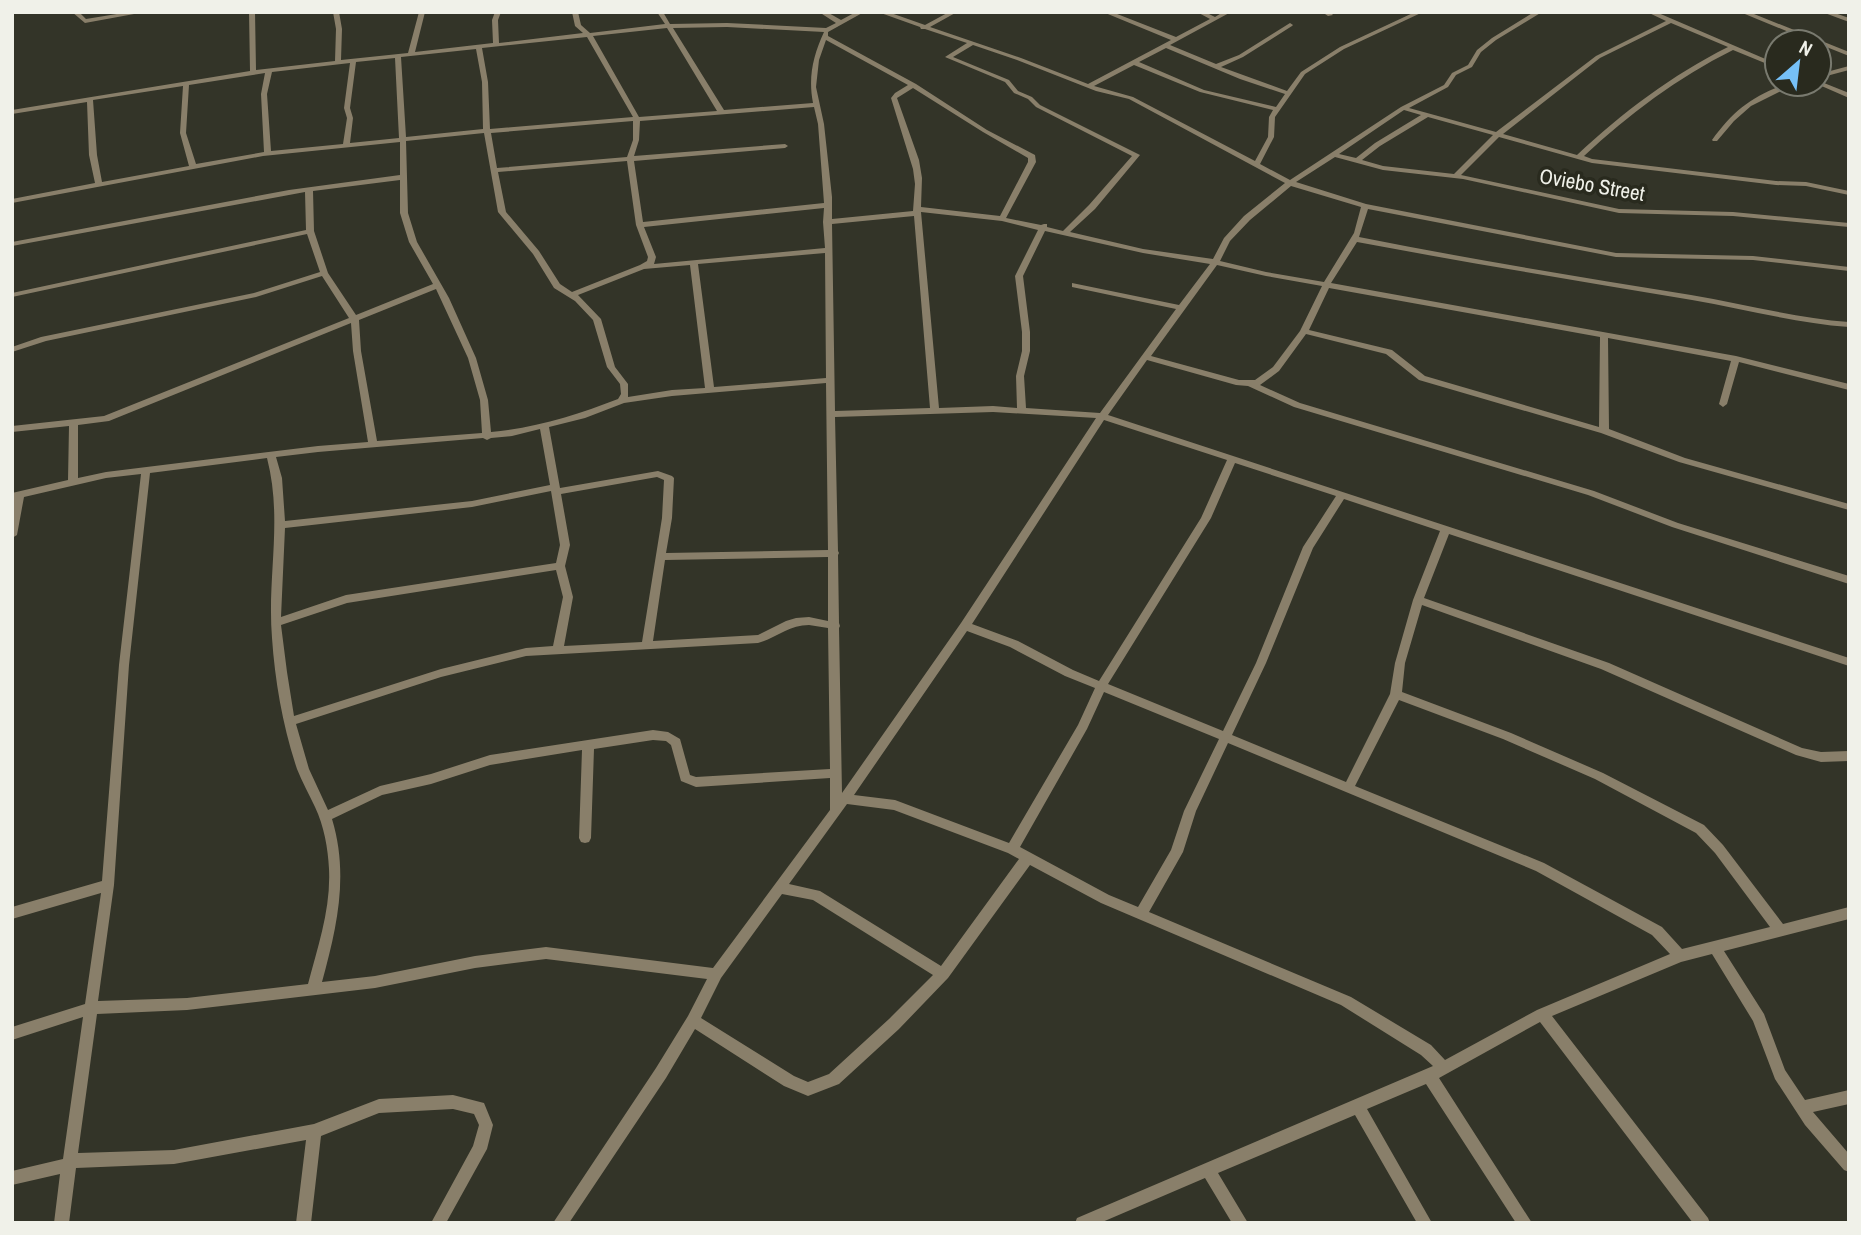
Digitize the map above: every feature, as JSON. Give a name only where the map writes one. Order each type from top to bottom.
[{"type":"street","points":[[75,12],[85,21],[142,12]]},
{"type":"street","points":[[252,12],[253,72]]},
{"type":"street","points":[[336,12],[339,29],[338,63]]},
{"type":"street","points":[[411,55],[422,12]]},
{"type":"street","points":[[496,46],[495,20],[498,12]]},
{"type":"street","points":[[571,295],[643,267],[651,262],[652,257],[640,225],[630,159],[636,140],[637,119],[589,35],[578,26],[575,12]]},
{"type":"street","points":[[660,12],[722,113]]},
{"type":"street","points":[[727,25],[729,12]]},
{"type":"street","points":[[822,12],[841,23]]},
{"type":"street","points":[[840,805],[836,773],[833,414],[827,205],[821,124],[813,87],[816,60],[826,34],[861,12]]},
{"type":"street","points":[[881,12],[1138,101],[1290,183],[1365,206],[1616,255],[1753,258],[1849,269]]},
{"type":"street","points":[[923,28],[954,12]]},
{"type":"street","points":[[1106,12],[1178,40]]},
{"type":"street","points":[[1200,12],[1215,19]]},
{"type":"street","points":[[1089,86],[1228,12]]},
{"type":"street","points":[[1256,165],[1271,137],[1272,117],[1303,73],[1420,12]]},
{"type":"street","points":[[560,1223],[661,1073],[693,1020],[716,974],[840,805],[965,626],[1102,416],[1215,262],[1227,240],[1247,218],[1290,183],[1403,108],[1446,86],[1454,74],[1470,66],[1479,51],[1539,12]]},
{"type":"street","points":[[1650,12],[1763,59]]},
{"type":"street","points":[[1743,12],[1849,54]]},
{"type":"street","points":[[1830,13],[1849,20]]},
{"type":"street","points":[[1456,176],[1497,135],[1598,57],[1670,20]]},
{"type":"street","points":[[12,112],[253,72],[667,26],[727,25],[826,34],[1031,157],[1032,162],[1002,219]]},
{"type":"street","points":[[1217,66],[1241,56],[1290,25]]},
{"type":"street","points":[[971,44],[948,57],[1007,81],[1016,92],[1030,98],[1038,106],[1136,155],[1086,214],[1066,232]]},
{"type":"street","points":[[1167,46],[1217,66],[1242,80],[1288,93]]},
{"type":"street","points":[[479,47],[485,82],[487,131],[502,212],[536,253],[557,286],[597,319],[611,367],[624,384],[625,394],[622,401]]},
{"type":"street","points":[[1578,158],[1633,107],[1698,64],[1734,47]]},
{"type":"street","points":[[398,57],[404,213],[413,242],[439,285],[472,358],[484,400],[487,437]]},
{"type":"street","points":[[346,146],[350,118],[347,108],[354,61]]},
{"type":"street","points":[[1133,62],[1202,91],[1277,109]]},
{"type":"street","points":[[268,153],[264,94],[269,70]]},
{"type":"street","points":[[186,83],[183,133],[193,167]]},
{"type":"street","points":[[915,85],[897,93],[894,98],[899,123],[912,148],[918,171],[917,211],[935,410]]},
{"type":"street","points":[[1715,140],[1729,121],[1749,102],[1763,96]]},
{"type":"street","points":[[90,99],[93,155],[99,185]]},
{"type":"street","points":[[12,201],[268,153],[487,131],[815,105]]},
{"type":"street","points":[[1403,108],[1578,158],[1776,183],[1806,184],[1849,193]]},
{"type":"street","points":[[1357,161],[1361,153],[1395,136],[1426,115]]},
{"type":"street","points":[[495,170],[785,146]]},
{"type":"street","name":"Oviebo Street","points":[[1333,154],[1383,168],[1456,176],[1619,211],[1733,214],[1849,225]]},
{"type":"street","points":[[12,244],[309,189],[404,177]]},
{"type":"street","points":[[309,189],[310,231],[324,273],[355,320],[356,351],[373,444]]},
{"type":"street","points":[[640,225],[827,205]]},
{"type":"street","points":[[1251,384],[1265,379],[1276,369],[1304,331],[1327,284],[1361,227],[1365,206]]},
{"type":"street","points":[[827,222],[917,211],[1002,219],[1044,226],[1143,251],[1736,359],[1849,387]]},
{"type":"street","points":[[1022,410],[1020,376],[1026,351],[1026,332],[1019,276],[1044,226]]},
{"type":"street","points":[[12,295],[310,231]]},
{"type":"street","points":[[1355,239],[1442,257],[1747,307],[1817,323],[1849,325]]},
{"type":"street","points":[[643,267],[828,250]]},
{"type":"street","points":[[694,264],[710,389]]},
{"type":"street","points":[[12,350],[55,336],[256,295],[324,273]]},
{"type":"street","points":[[12,429],[106,419],[439,285]]},
{"type":"street","points":[[1074,285],[1182,308]]},
{"type":"street","points":[[1304,331],[1389,352],[1422,378],[1604,431],[1682,460],[1849,507]]},
{"type":"street","points":[[1604,334],[1604,431]]},
{"type":"street","points":[[1145,357],[1194,373],[1251,384],[1297,405],[1591,494],[1688,529],[1849,580]]},
{"type":"street","points":[[1723,404],[1736,359]]},
{"type":"street","points":[[12,535],[16,496],[106,475],[373,444],[487,437],[601,410],[622,401],[710,389],[831,380]]},
{"type":"street","points":[[833,414],[1022,410],[1102,416],[1849,662]]},
{"type":"street","points":[[73,482],[74,422]]},
{"type":"street","points":[[544,425],[565,545],[560,566],[568,597],[558,649]]},
{"type":"street","points":[[271,455],[279,480],[281,525],[277,622],[284,699],[304,770],[325,817],[332,843],[335,886],[327,939],[313,989]]},
{"type":"street","points":[[1012,849],[1083,726],[1101,686],[1194,539],[1232,460]]},
{"type":"street","points":[[61,1223],[108,885],[124,665],[146,470]]},
{"type":"street","points":[[281,525],[472,504],[658,474],[666,476],[669,478],[661,557],[647,644]]},
{"type":"street","points":[[1140,914],[1187,829],[1190,811],[1223,737],[1261,663],[1308,547],[1342,495]]},
{"type":"street","points":[[1349,787],[1396,694],[1400,663],[1418,600],[1445,530]]},
{"type":"street","points":[[661,557],[834,553]]},
{"type":"street","points":[[277,622],[346,599],[560,566]]},
{"type":"street","points":[[1418,600],[1605,666],[1800,752],[1821,757],[1849,756]]},
{"type":"street","points":[[292,721],[441,673],[526,652],[758,639],[798,620],[835,626]]},
{"type":"street","points":[[965,626],[1014,644],[1069,673],[1541,867],[1657,931],[1680,956]]},
{"type":"street","points":[[1396,694],[1507,736],[1600,776],[1700,829],[1719,849],[1779,929]]},
{"type":"street","points":[[325,817],[380,791],[431,779],[490,760],[653,735],[668,737],[676,742],[685,778],[696,782],[836,773]]},
{"type":"street","points":[[585,838],[588,746]]},
{"type":"street","points":[[840,805],[895,805],[1012,849],[1105,899],[1346,1001],[1406,1036],[1443,1067]]},
{"type":"street","points":[[693,1020],[789,1081],[808,1089],[834,1079],[943,974],[1028,857]]},
{"type":"street","points":[[12,913],[108,885]]},
{"type":"street","points":[[780,888],[816,895],[943,974]]},
{"type":"street","points":[[1082,1223],[1429,1076],[1542,1014],[1680,956],[1849,913]]},
{"type":"street","points":[[1714,946],[1759,1018],[1780,1073],[1802,1108],[1849,1165]]},
{"type":"street","points":[[12,1034],[92,1008],[187,1004],[375,982],[475,962],[546,953],[716,974]]},
{"type":"street","points":[[1542,1014],[1703,1223]]},
{"type":"street","points":[[1429,1076],[1525,1223]]},
{"type":"street","points":[[1802,1108],[1849,1097]]},
{"type":"street","points":[[12,1178],[69,1163],[174,1157],[314,1131],[379,1106],[453,1102],[479,1108],[486,1125],[480,1149],[438,1223]]},
{"type":"street","points":[[1357,1107],[1426,1223]]},
{"type":"street","points":[[303,1223],[314,1131]]},
{"type":"street","points":[[1209,1171],[1241,1223]]}]
